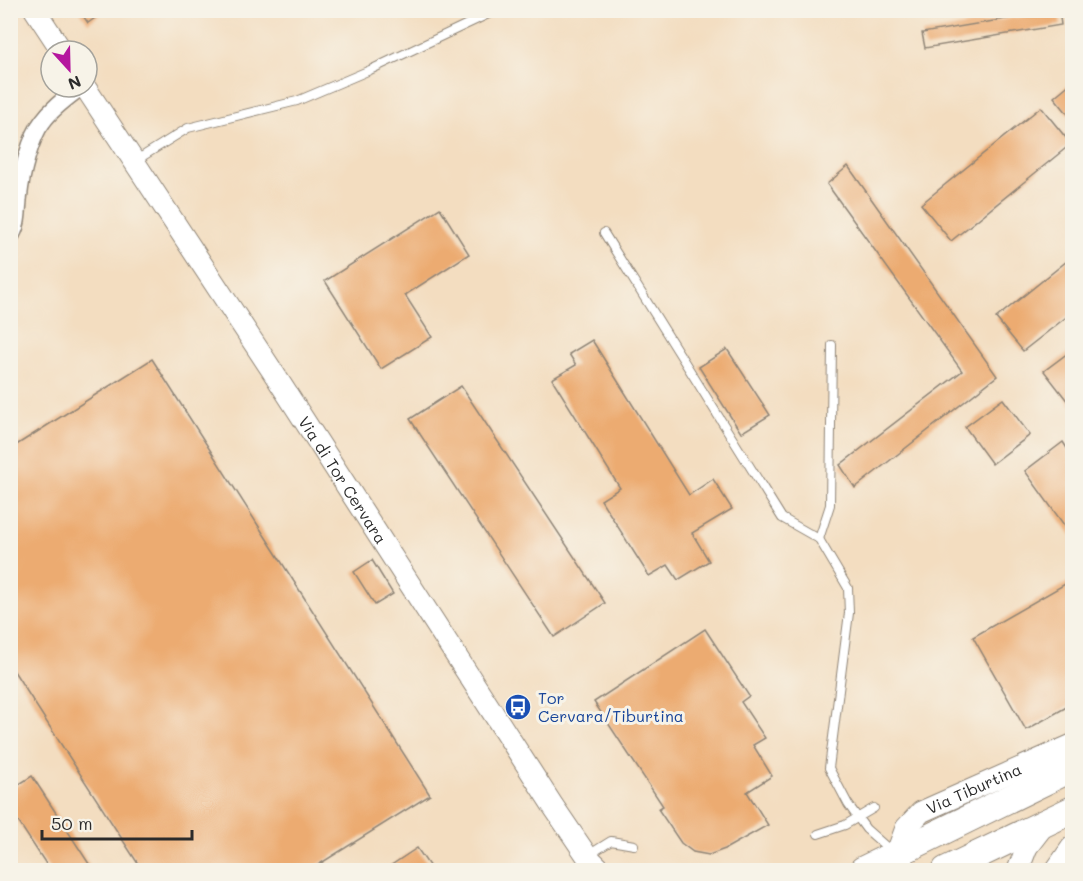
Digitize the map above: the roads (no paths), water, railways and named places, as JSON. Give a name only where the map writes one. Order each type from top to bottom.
[{"type":"main road","name":"Via Tiburtina","points":[[863,870],[901,863],[1072,768]]},
{"type":"main road","points":[[946,870],[1072,810]]},
{"type":"street","points":[[35,10],[54,39]]},
{"type":"street","points":[[10,237],[18,219],[19,195],[33,139],[42,122],[67,99]]},
{"type":"street","name":"Via di Tor Cervara","points":[[91,99],[265,359],[592,866]]},
{"type":"street","name":"Via Tiburtina","points":[[901,863],[906,828],[921,812],[1072,745]]},
{"type":"street","points":[[1018,870],[1027,847],[1047,822]]},
{"type":"street","points":[[1056,870],[1072,847]]},
{"type":"lane","points":[[134,161],[188,128],[297,101],[370,70],[497,10]]},
{"type":"lane","points":[[603,233],[782,518],[819,538],[848,588],[849,613],[829,768],[848,804],[866,829],[901,863]]},
{"type":"lane","points":[[819,538],[830,505],[832,345]]},
{"type":"lane","points":[[818,834],[845,825],[874,807]]},
{"type":"lane","points":[[592,866],[611,841],[634,845]]},
{"type":"place","name":"Tor Cervara/Tiburtina","points":[[518,707]]}]
